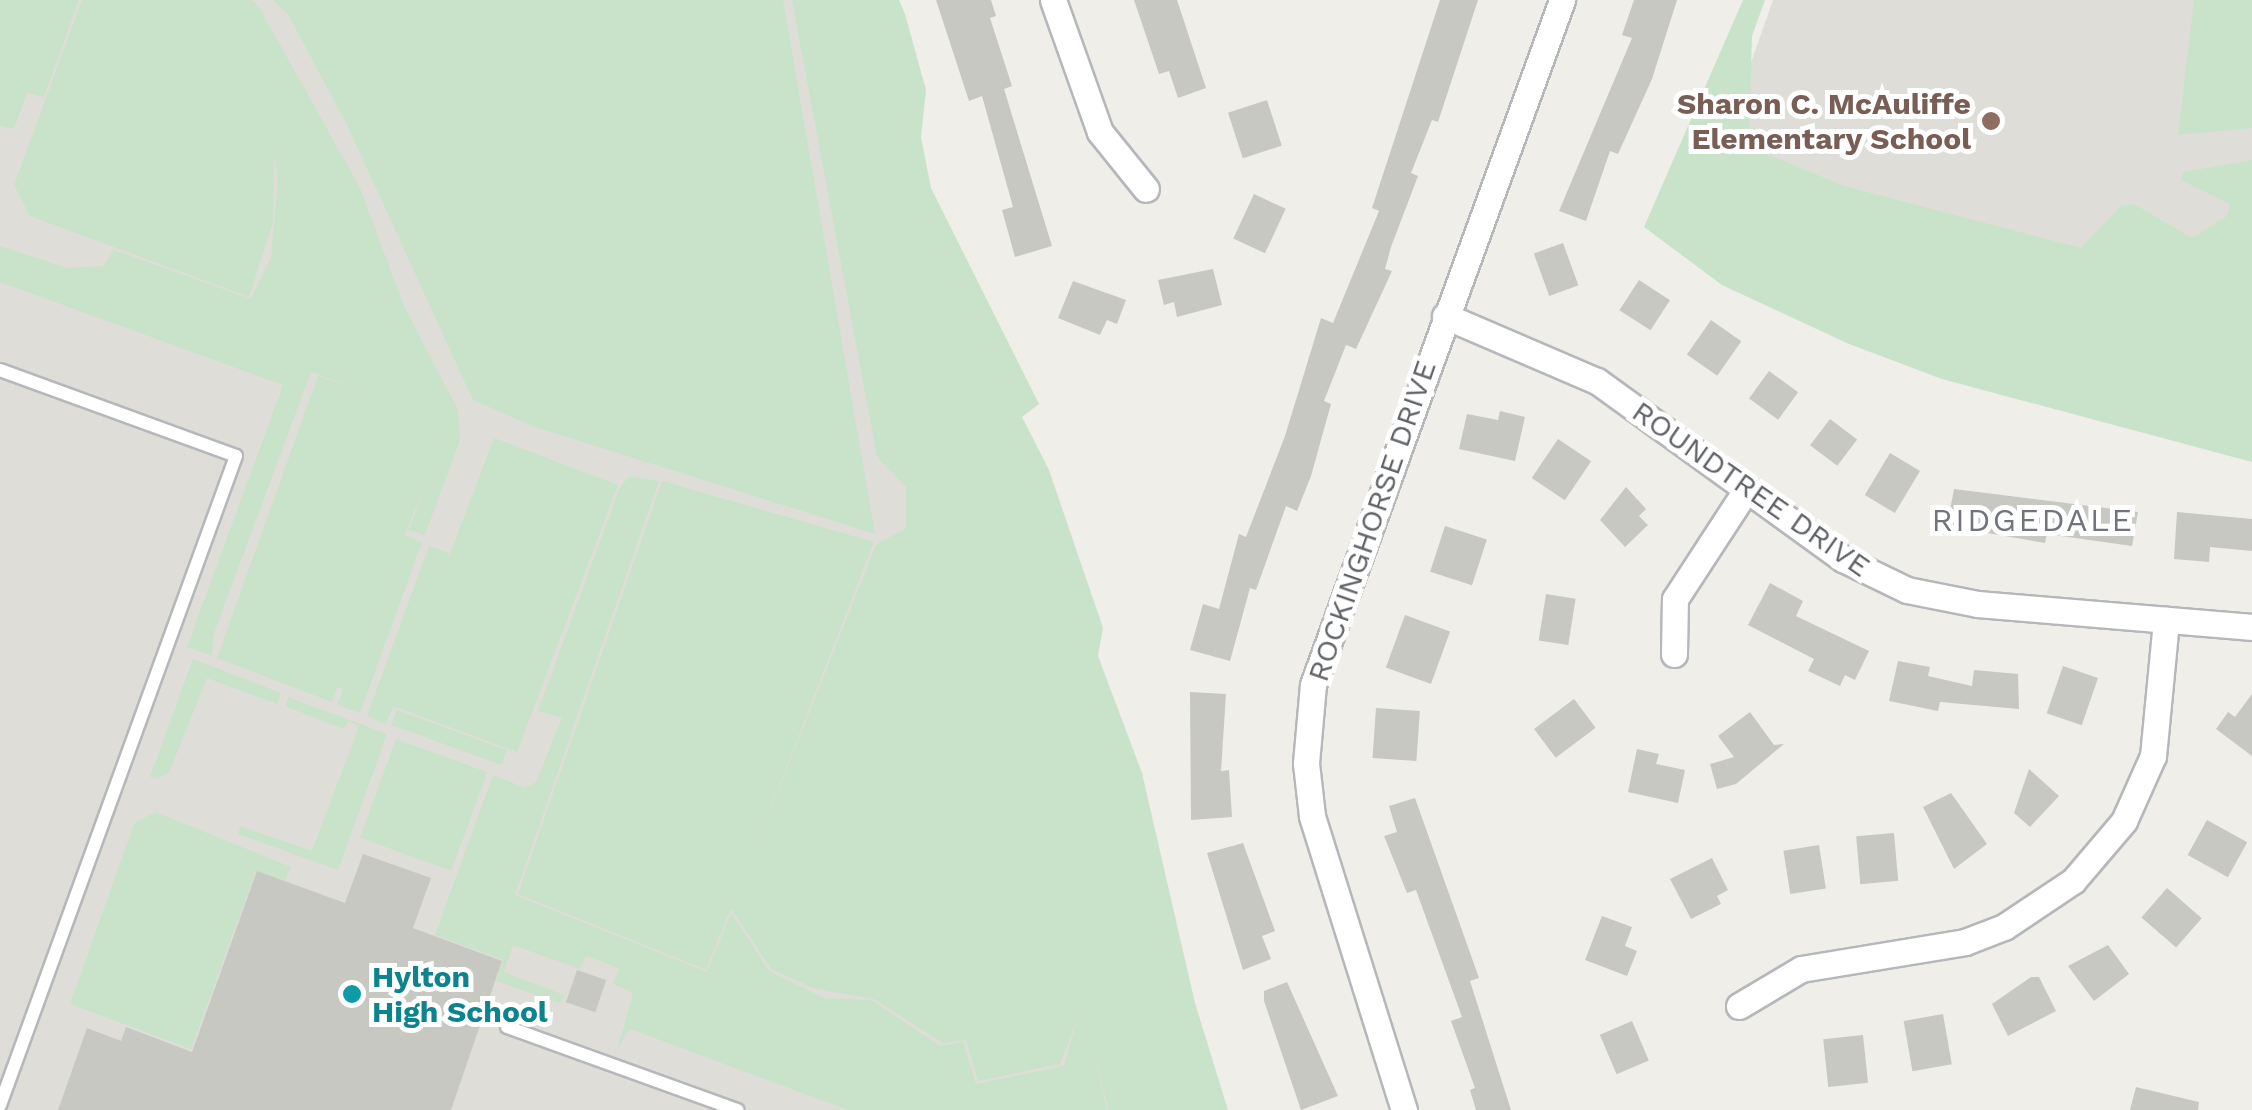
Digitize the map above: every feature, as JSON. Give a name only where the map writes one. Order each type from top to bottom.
[{"type":"street","points":[[1052,0],[1100,132],[1146,188]]},
{"type":"street","name":"ROCKINGHORSE DRIVE","points":[[1404,1110],[1312,816],[1307,728],[1322,651],[1562,0]]},
{"type":"street","name":"ROUNDTREE DRIVE","points":[[1445,316],[1597,381],[1842,559],[1907,590],[1978,604],[2252,627]]},
{"type":"street","points":[[1674,654],[1675,599],[1746,490]]},
{"type":"street","points":[[1738,1006],[1801,969],[1965,942],[2004,927],[2073,881],[2124,820],[2152,756],[2166,620]]},
{"type":"lane","points":[[0,370],[236,456],[0,1105]]},
{"type":"lane","points":[[507,1027],[738,1110]]},
{"type":"shaded area","name":"Hylton High School","points":[[0,0],[854,0],[1223,1110],[0,1110]]},
{"type":"shaded area","name":"Sharon C. McAuliffe Elementary School","points":[[1773,0],[2252,0],[2252,460],[1688,242]]},
{"type":"green space","points":[[0,0],[79,0],[44,97],[27,93],[14,129],[0,126]]},
{"type":"green space","points":[[82,0],[252,0],[259,7],[360,188],[404,306],[458,410],[460,440],[425,535],[409,530],[425,484],[405,535],[422,542],[360,713],[337,705],[343,689],[337,687],[332,702],[217,658],[318,376],[369,394],[311,372],[213,636],[212,656],[187,647],[283,385],[0,282],[0,246],[67,268],[103,266],[114,250],[251,299],[271,257],[278,182],[274,154],[273,222],[249,297],[30,216],[14,185]]},
{"type":"green space","points":[[273,0],[783,0],[875,534],[535,427],[473,400],[348,127],[288,14]]},
{"type":"green space","points":[[792,0],[899,0],[905,14],[926,90],[921,137],[931,188],[1039,404],[1022,417],[1049,470],[1103,628],[1098,656],[1142,773],[1195,1003],[1228,1110],[1109,1110],[1094,1054],[1107,1110],[848,1110],[630,1029],[618,1048],[633,993],[613,984],[619,968],[586,956],[580,969],[513,945],[504,972],[564,995],[560,1003],[496,981],[503,960],[435,935],[493,775],[525,788],[536,782],[562,718],[538,711],[620,487],[630,476],[659,481],[515,895],[707,972],[731,913],[769,971],[824,998],[871,1000],[940,1046],[963,1042],[976,1084],[1064,1066],[1078,1017],[1060,1064],[978,1081],[966,1040],[943,1043],[874,999],[816,989],[771,969],[731,908],[706,970],[518,894],[662,481],[874,542],[750,861],[876,545],[906,528],[906,487],[877,457]]},
{"type":"green space","points":[[1743,0],[1765,0],[1752,36],[1749,133],[1764,153],[1844,186],[2081,248],[2121,206],[2134,204],[2192,238],[2227,216],[2230,204],[2181,180],[2183,172],[2252,160],[2252,462],[1942,379],[1849,344],[1722,285],[1644,227]]},
{"type":"green space","points":[[2194,0],[2252,0],[2252,128],[2178,135]]},
{"type":"green space","points":[[494,438],[618,485],[517,752],[393,706],[386,724],[367,716],[429,546],[449,553],[445,567]]},
{"type":"green space","points":[[193,659],[281,693],[277,704],[207,678],[169,773],[155,779],[150,777]]},
{"type":"green space","points":[[288,697],[387,734],[338,870],[238,834],[240,826],[312,851],[359,726],[348,721],[343,729],[285,706]]},
{"type":"green space","points":[[397,710],[507,750],[501,765],[392,725]]},
{"type":"green space","points":[[396,739],[487,772],[451,871],[360,838]]},
{"type":"green space","points":[[155,812],[291,867],[285,881],[256,871],[191,1049],[70,1004],[134,824]]},
{"type":"building","points":[[936,0],[991,0],[996,16],[990,18],[1012,86],[1004,89],[1052,246],[1015,257],[1002,210],[1013,207],[982,96],[969,101]]},
{"type":"building","points":[[1134,0],[1177,0],[1206,88],[1178,98],[1169,71],[1159,74]]},
{"type":"building","points":[[1440,0],[1478,0],[1438,122],[1432,120],[1411,173],[1418,176],[1391,247],[1385,269],[1392,271],[1356,349],[1346,345],[1324,401],[1331,404],[1311,476],[1297,511],[1286,506],[1256,590],[1250,588],[1230,661],[1190,650],[1203,604],[1219,609],[1239,534],[1246,537],[1285,436],[1321,318],[1333,323],[1379,211],[1372,208]]},
{"type":"building","points":[[1634,0],[1677,0],[1652,79],[1618,154],[1610,151],[1586,221],[1559,211],[1632,38],[1622,35]]},
{"type":"building","points":[[1267,100],[1282,146],[1243,158],[1228,113]]},
{"type":"building","points":[[1254,194],[1286,209],[1265,253],[1233,238]]},
{"type":"building","points":[[1563,243],[1578,285],[1549,296],[1534,254]]},
{"type":"building","points":[[1213,269],[1222,305],[1177,317],[1174,302],[1164,305],[1158,280]]},
{"type":"building","points":[[1639,280],[1670,300],[1650,330],[1619,310]]},
{"type":"building","points":[[1073,281],[1126,300],[1117,324],[1107,320],[1100,335],[1058,318]]},
{"type":"building","points":[[1711,320],[1741,341],[1717,376],[1687,354]]},
{"type":"building","points":[[1769,371],[1798,392],[1778,420],[1749,399]]},
{"type":"building","points":[[1500,411],[1525,417],[1515,461],[1459,449],[1467,414],[1498,420]]},
{"type":"building","points":[[1830,419],[1857,439],[1837,466],[1810,445]]},
{"type":"building","points":[[1558,439],[1591,461],[1565,500],[1532,478]]},
{"type":"building","points":[[1890,453],[1920,471],[1895,513],[1865,495]]},
{"type":"building","points":[[1626,487],[1646,509],[1639,516],[1648,525],[1625,547],[1600,520]]},
{"type":"building","points":[[1954,489],[2138,512],[2132,546],[2047,534],[2045,543],[1947,526]]},
{"type":"building","points":[[2177,512],[2252,519],[2252,551],[2210,547],[2209,562],[2174,559]]},
{"type":"building","points":[[1445,526],[1487,540],[1472,585],[1430,572]]},
{"type":"building","points":[[1770,583],[1803,601],[1796,616],[1869,651],[1855,680],[1845,675],[1840,686],[1808,671],[1814,659],[1748,625]]},
{"type":"building","points":[[1546,594],[1576,599],[1568,645],[1539,640]]},
{"type":"building","points":[[1405,615],[1450,631],[1431,684],[1386,668]]},
{"type":"building","points":[[1898,661],[1930,667],[1928,676],[1972,686],[1974,670],[2018,674],[2019,709],[1940,702],[1938,711],[1889,701]]},
{"type":"building","points":[[2063,666],[2098,678],[2082,725],[2047,713]]},
{"type":"building","points":[[1190,692],[1226,694],[1221,771],[1229,770],[1232,817],[1191,820]]},
{"type":"building","points":[[2252,694],[2252,756],[2216,729],[2228,712],[2235,717]]},
{"type":"building","points":[[1574,699],[1596,728],[1556,758],[1534,729]]},
{"type":"building","points":[[1376,708],[1420,711],[1416,761],[1373,758]]},
{"type":"building","points":[[1750,712],[1774,745],[1784,744],[1736,784],[1717,789],[1710,764],[1734,757],[1718,736]]},
{"type":"building","points":[[1637,749],[1659,754],[1656,764],[1685,770],[1678,803],[1628,792]]},
{"type":"building","points":[[2029,769],[2059,796],[2030,827],[2014,813]]},
{"type":"building","points":[[1951,793],[1987,844],[1954,869],[1923,807]]},
{"type":"building","points":[[1415,798],[1479,978],[1470,981],[1511,1110],[1476,1110],[1470,1090],[1475,1088],[1451,1021],[1462,1017],[1416,890],[1407,893],[1384,836],[1397,832],[1389,806]]},
{"type":"building","points":[[2207,820],[2247,842],[2228,877],[2188,855]]},
{"type":"building","points":[[1894,833],[1898,881],[1860,884],[1856,836]]},
{"type":"building","points":[[1243,843],[1275,931],[1262,936],[1271,959],[1243,970],[1207,853]]},
{"type":"building","points":[[1819,845],[1826,888],[1790,894],[1783,851]]},
{"type":"building","name":"Hylton High School","points":[[363,854],[431,878],[413,928],[502,961],[451,1110],[58,1110],[87,1028],[121,1041],[126,1027],[192,1052],[257,871],[345,903]]},
{"type":"building","points":[[1712,858],[1728,890],[1717,896],[1721,904],[1691,919],[1670,879]]},
{"type":"building","points":[[2167,888],[2202,918],[2176,948],[2141,917]]},
{"type":"building","points":[[1602,916],[1632,927],[1625,946],[1637,951],[1627,976],[1585,960]]},
{"type":"building","points":[[2108,945],[2129,974],[2094,1001],[2068,966]]},
{"type":"building","points":[[577,970],[606,980],[595,1012],[566,1002]]},
{"type":"building","points":[[2031,977],[2039,977],[2056,1011],[2008,1036],[1992,1004]]},
{"type":"building","points":[[1287,982],[1338,1096],[1301,1110],[1264,1001],[1264,991]]},
{"type":"building","points":[[1943,1014],[1952,1064],[1912,1071],[1904,1021]]},
{"type":"building","points":[[1632,1021],[1649,1061],[1617,1074],[1600,1035]]},
{"type":"building","points":[[1863,1035],[1868,1083],[1828,1087],[1823,1039]]},
{"type":"building","points":[[2136,1087],[2199,1102],[2198,1110],[2130,1110]]},
{"type":"place","name":"Sharon C. McAuliffe Elementary School","points":[[1991,121]]},
{"type":"place","name":"Hylton High School","points":[[352,994]]},
{"type":"district","name":"RIDGEDALE","points":[[2033,520]]}]
